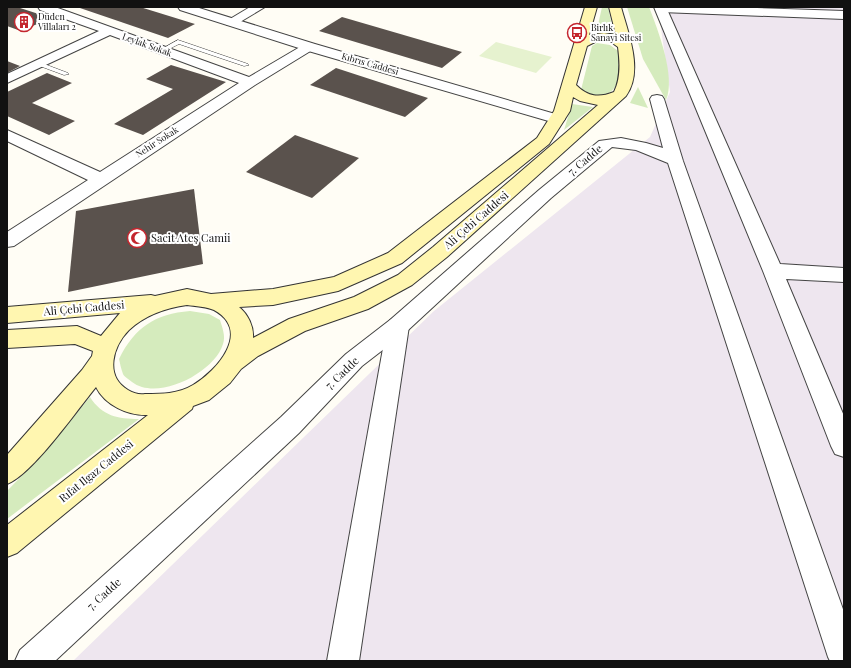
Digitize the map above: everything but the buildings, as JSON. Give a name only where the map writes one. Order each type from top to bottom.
[{"type":"main road","name":"Ali Çebi Caddesi","points":[[214,301],[273,297],[338,284],[395,258],[543,142],[557,119],[570,86],[591,7]]},
{"type":"main road","points":[[570,86],[574,92],[582,98],[596,101],[607,100],[621,92],[626,83],[625,47],[615,7]]},
{"type":"main road","points":[[581,44],[596,36],[604,36],[620,41],[625,47]]},
{"type":"main road","name":"Ali Çebi Caddesi","points":[[236,361],[250,350],[297,325],[361,303],[405,280],[440,252],[621,92]]},
{"type":"main road","points":[[7,339],[77,336],[99,361],[102,376],[109,389],[123,400],[141,405],[163,405],[185,400],[206,390],[224,376],[236,361],[242,346],[242,331],[237,318],[233,313],[228,308],[214,301],[187,297],[160,302],[139,312],[120,325],[99,361],[21,459],[7,472]]},
{"type":"main road","name":"Ali Çebi Caddesi","points":[[7,315],[160,302]]},
{"type":"main road","name":"Rıfat Ilgaz Caddesi","points":[[7,543],[185,400]]},
{"type":"street","name":"Leylak Sokak","points":[[44,7],[250,82]]},
{"type":"street","name":"Kıbrıs Caddesi","points":[[184,7],[310,47],[557,119]]},
{"type":"street","points":[[231,22],[259,7]]},
{"type":"street","points":[[844,15],[661,7],[844,446]]},
{"type":"street","points":[[7,79],[109,31]]},
{"type":"street","name":"Nehir Sokak","points":[[7,241],[250,82],[310,47]]},
{"type":"street","points":[[657,100],[675,161],[844,657]]},
{"type":"street","points":[[7,136],[100,179]]},
{"type":"street","name":"7. Cadde","points":[[31,661],[290,425],[354,360],[398,326],[545,194],[605,144],[613,141],[622,142],[662,153],[675,161]]},
{"type":"street","points":[[772,271],[844,275]]},
{"type":"street","points":[[344,661],[398,326]]},
{"type":"lane","points":[[163,50],[178,42],[246,65]]},
{"type":"lane","points":[[38,64],[66,74]]},
{"type":"shaded area","points":[[658,7],[844,7],[844,661],[73,661],[434,311],[650,137],[670,92]]},
{"type":"green space","points":[[602,7],[608,7],[614,35],[596,34]]},
{"type":"green space","points":[[627,7],[649,7],[665,54],[669,79],[669,90],[666,100],[643,59]]},
{"type":"green space","points":[[496,42],[552,57],[536,73],[479,56]]},
{"type":"green space","points":[[597,43],[610,45],[618,51],[619,71],[617,84],[609,93],[602,95],[588,94],[581,90],[592,46]]},
{"type":"green space","points":[[638,87],[648,108],[630,103]]},
{"type":"green space","points":[[572,104],[593,107],[564,130]]},
{"type":"green space","points":[[190,311],[209,314],[220,320],[224,341],[218,354],[209,365],[198,374],[184,381],[170,386],[156,388],[143,387],[124,376],[119,359],[132,338],[139,331],[147,324],[166,315]]},
{"type":"green space","points":[[90,397],[100,408],[111,415],[139,419],[7,519],[7,491],[39,458]]},
{"type":"place","name":"Düden Villaları 2","points":[[24,22]]},
{"type":"place","name":"Birlık Sanayi Sitesi","points":[[577,33]]},
{"type":"place","name":"Sacit Ateş Camii","points":[[137,238]]}]
